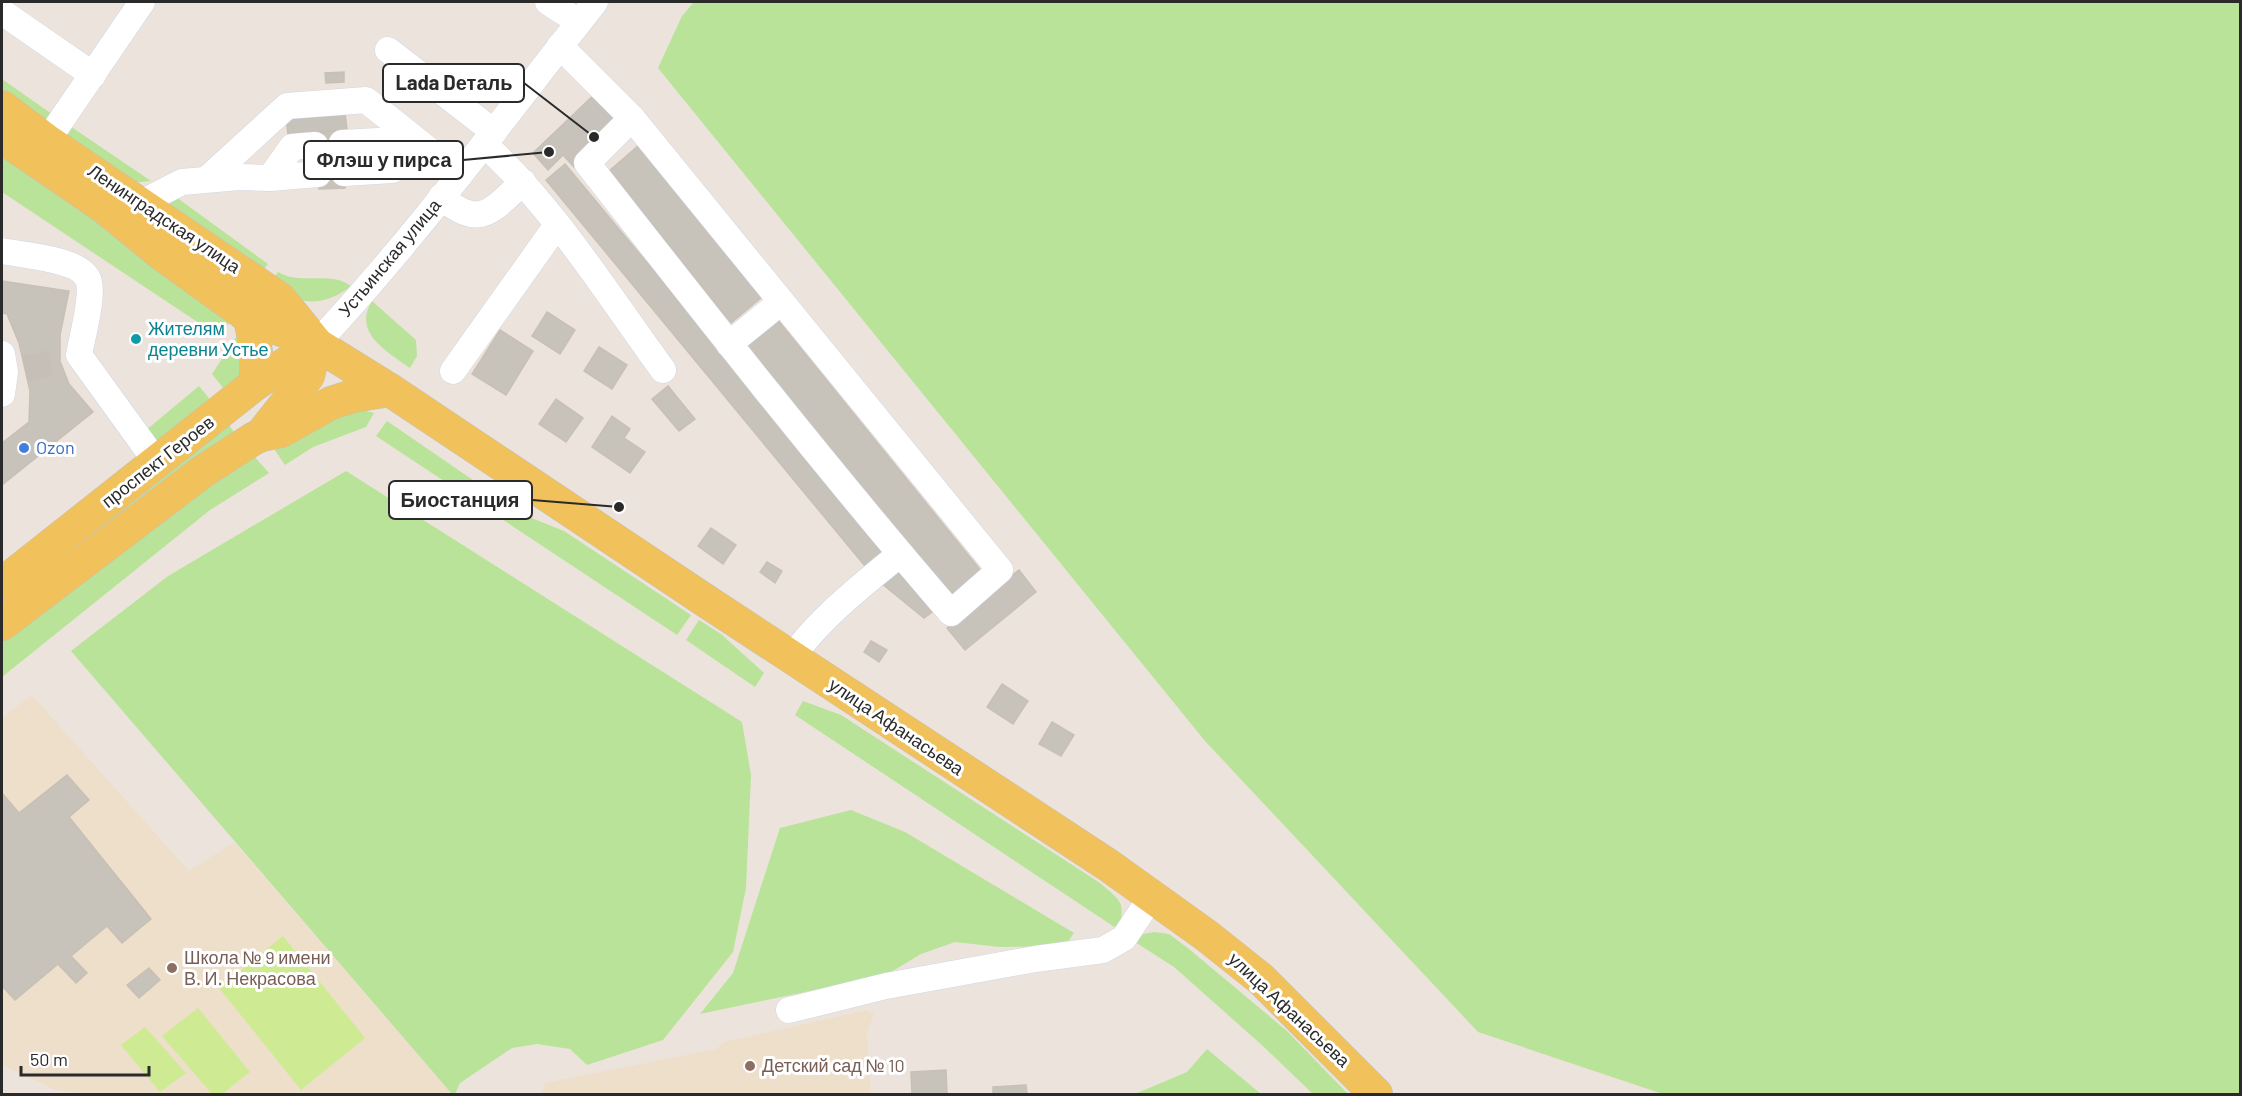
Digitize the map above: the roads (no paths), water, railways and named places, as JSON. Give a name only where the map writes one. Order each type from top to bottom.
[{"type":"main road","name":"Ленинградская улица","points":[[2,107],[47,141],[280,298],[316,344]]},
{"type":"main road","name":"Ленинградская улица","points":[[2,137],[104,207],[163,255],[249,317],[316,344],[390,390]]},
{"type":"main road","points":[[249,317],[258,360],[255,384]]},
{"type":"main road","points":[[261,435],[308,376],[316,344]]},
{"type":"main road","name":"проспект Героев","points":[[2,584],[255,384],[316,344]]},
{"type":"main road","points":[[261,435],[281,431],[331,403],[353,396],[390,390]]},
{"type":"main road","name":"улица Афанасьева","points":[[390,390],[1152,896],[1261,979],[1376,1095]]},
{"type":"main road","name":"проспект Героев","points":[[2,624],[202,472],[261,435]]},
{"type":"street","points":[[47,141],[142,2]]},
{"type":"street","points":[[548,2],[579,22]]},
{"type":"street","name":"Устьинская улица","points":[[316,344],[366,290],[441,197],[451,169],[489,138],[595,2]]},
{"type":"street","points":[[2,12],[93,75]]},
{"type":"street","points":[[560,45],[632,118],[1000,570],[951,613],[729,344],[587,162],[632,118]]},
{"type":"street","points":[[388,50],[489,138],[557,225],[663,370]]},
{"type":"street","points":[[207,179],[287,106],[366,100],[408,147],[451,169]]},
{"type":"street","points":[[343,158],[408,147]]},
{"type":"street","points":[[141,203],[182,182],[239,177],[275,171],[316,160]]},
{"type":"street","points":[[441,197],[471,215],[489,213],[523,182]]},
{"type":"street","points":[[453,371],[557,225]]},
{"type":"street","points":[[2,251],[72,265],[83,271],[89,279],[90,291],[69,358],[156,463]]},
{"type":"street","points":[[729,344],[781,302]]},
{"type":"street","points":[[791,657],[810,633],[856,590],[900,554]]},
{"type":"street","points":[[789,1010],[886,986],[1035,958],[1103,950],[1124,938],[1152,896]]},
{"type":"tunnel","points":[[316,161],[343,159]]},
{"type":"tunnel","points":[[25,369],[60,361]]},
{"type":"place","name":"Lada Dеталь","points":[[594,137]]},
{"type":"place","name":"Флэш у пирса","points":[[549,152]]},
{"type":"place","name":"Жителям деревни Устье","points":[[136,339]]},
{"type":"place","name":"Ozon","points":[[24,448]]},
{"type":"place","name":"Биостанция","points":[[619,507]]},
{"type":"place","name":"Школа № 9 имени В. И. Некрасова","points":[[172,968]]},
{"type":"place","name":"Детский сад № 10","points":[[750,1066]]}]
